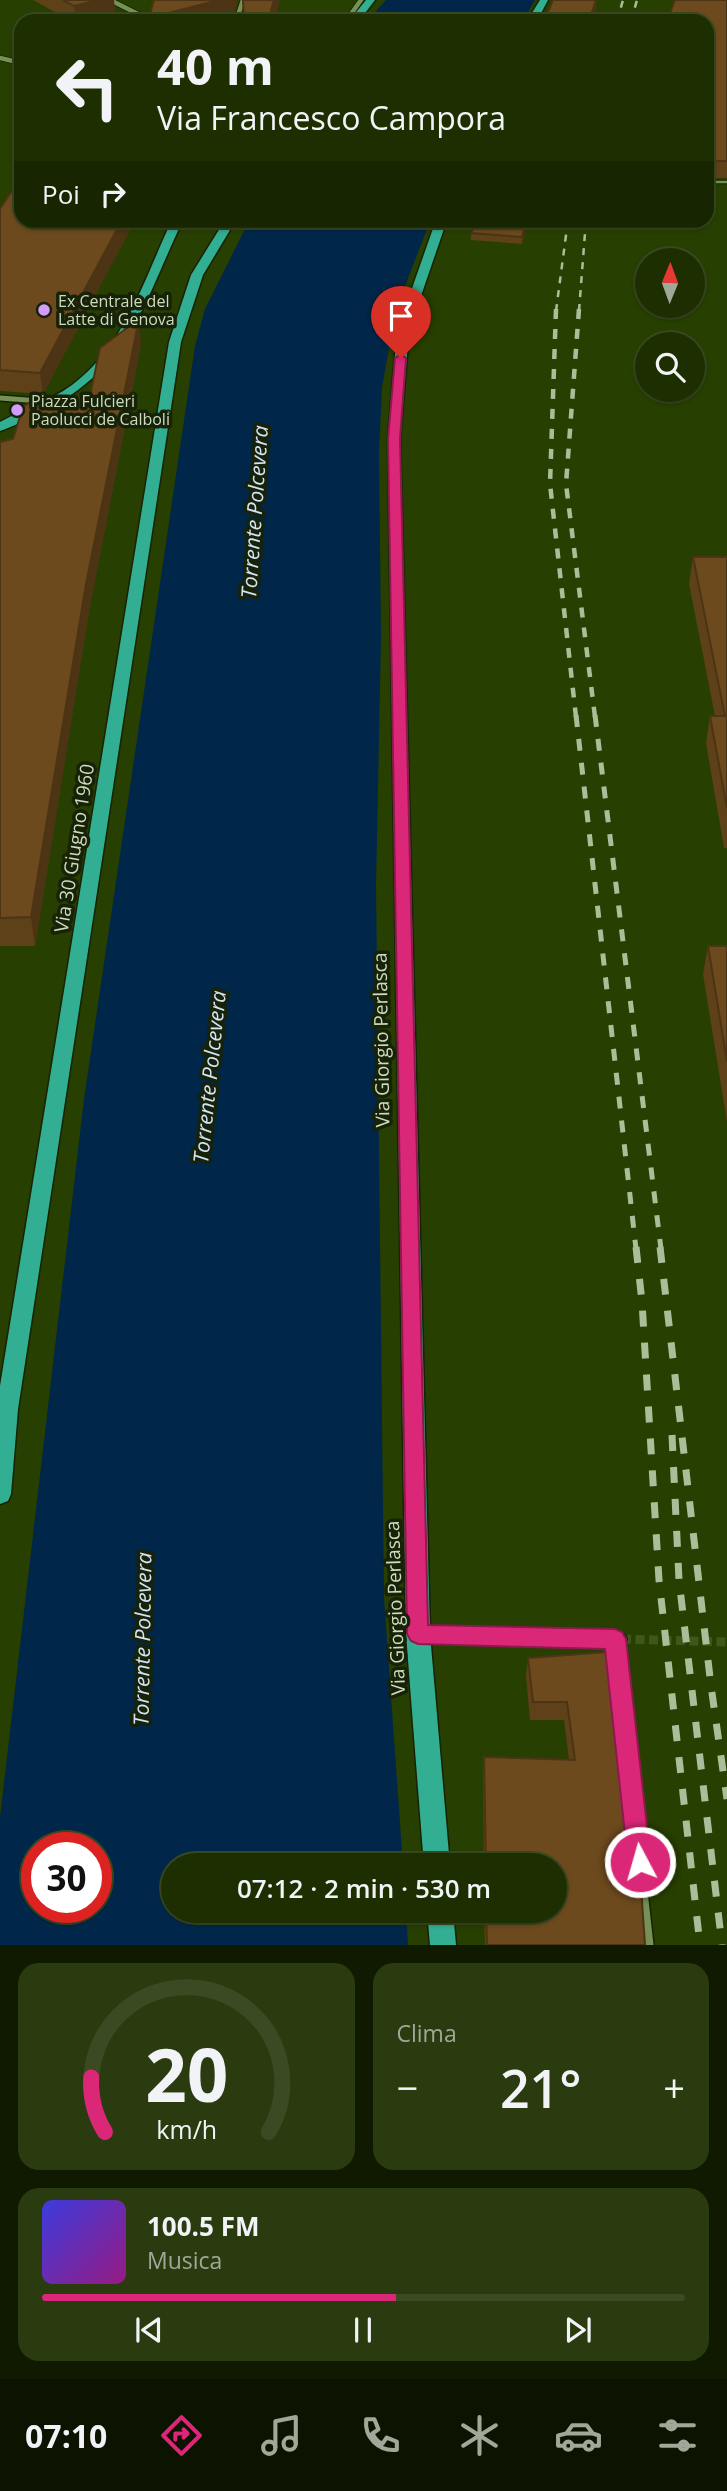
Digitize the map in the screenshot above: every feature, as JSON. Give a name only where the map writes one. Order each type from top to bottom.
[{"type":"main road","points":[[360,14],[371,0]]},
{"type":"main road","points":[[0,427],[78,386],[120,340],[174,228]]},
{"type":"main road","name":"Via 30 Giugno 1960","points":[[0,1494],[7,1409],[175,342],[197,275],[226,228]]},
{"type":"main road","name":"Via Giorgio Perlasca","points":[[436,1853],[418,1634],[394,439],[403,331],[439,228]]},
{"type":"main road","points":[[441,1923],[443,1945]]},
{"type":"street","points":[[110,0],[138,14]]},
{"type":"street","points":[[0,58],[10,63]]},
{"type":"street","points":[[4,65],[14,63]]},
{"type":"street","points":[[0,398],[51,402]]},
{"type":"street","points":[[418,1634],[618,1639],[649,1945]]},
{"type":"water","points":[[386,0],[535,0],[527,14],[373,14]]},
{"type":"water","name":"Torrente Polcevera","points":[[246,228],[427,228],[405,286],[392,331],[382,387],[379,452],[381,637],[376,886],[384,1598],[402,1853],[161,1853],[161,1923],[407,1923],[408,1945],[0,1945],[0,1817],[84,1099],[195,346],[205,309]]},
{"type":"building","points":[[63,0],[99,0],[74,6]]},
{"type":"building","points":[[154,0],[219,0],[165,14],[150,14]]},
{"type":"building","points":[[243,0],[274,0],[271,14],[244,14]]},
{"type":"building","points":[[553,0],[596,0],[591,14],[547,14]]},
{"type":"building","points":[[675,0],[727,0],[727,161],[714,161],[714,14],[670,14]]},
{"type":"building","name":"Ex Centrale del Latte di Genova","points":[[14,188],[14,228],[118,228],[40,373],[0,370],[0,209]]},
{"type":"building","points":[[474,228],[524,228],[522,237],[471,233]]},
{"type":"building","points":[[139,319],[86,584],[31,917],[0,918],[0,442],[13,439],[23,407],[37,397],[90,396],[100,348]]},
{"type":"building","points":[[693,557],[727,557],[727,808],[710,716],[725,716]]},
{"type":"building","points":[[708,946],[727,946],[727,1061]]},
{"type":"building","points":[[607,1652],[640,1873],[645,1945],[487,1945],[486,1923],[567,1923],[567,1853],[486,1853],[484,1757],[575,1760],[567,1702],[533,1702],[528,1658]]},
{"type":"tunnel","points":[[622,1639],[727,1642]]},
{"type":"railway","points":[[619,14],[623,0]]},
{"type":"railway","points":[[633,14],[637,0]]},
{"type":"railway","points":[[556,311],[567,228]]},
{"type":"railway","points":[[579,311],[585,228]]},
{"type":"railway","points":[[556,309],[550,484],[576,717]]},
{"type":"railway","points":[[579,309],[566,484],[595,717]]},
{"type":"railway","points":[[576,715],[636,1249]]},
{"type":"railway","points":[[595,715],[661,1249]]},
{"type":"railway","points":[[636,1247],[642,1302],[659,1580],[700,1945]]},
{"type":"railway","points":[[660,1247],[711,1686],[727,1799]]},
{"type":"railway","points":[[672,1435],[679,1580],[722,1945]]},
{"type":"place","name":"Ex Centrale del Latte di Genova","points":[[44,310]]},
{"type":"place","name":"Piazza Fulcieri Paolucci de Calboli","points":[[17,410]]},
{"type":"route","points":[[401,358],[394,439],[418,1634],[615,1639],[640,1862]]}]
